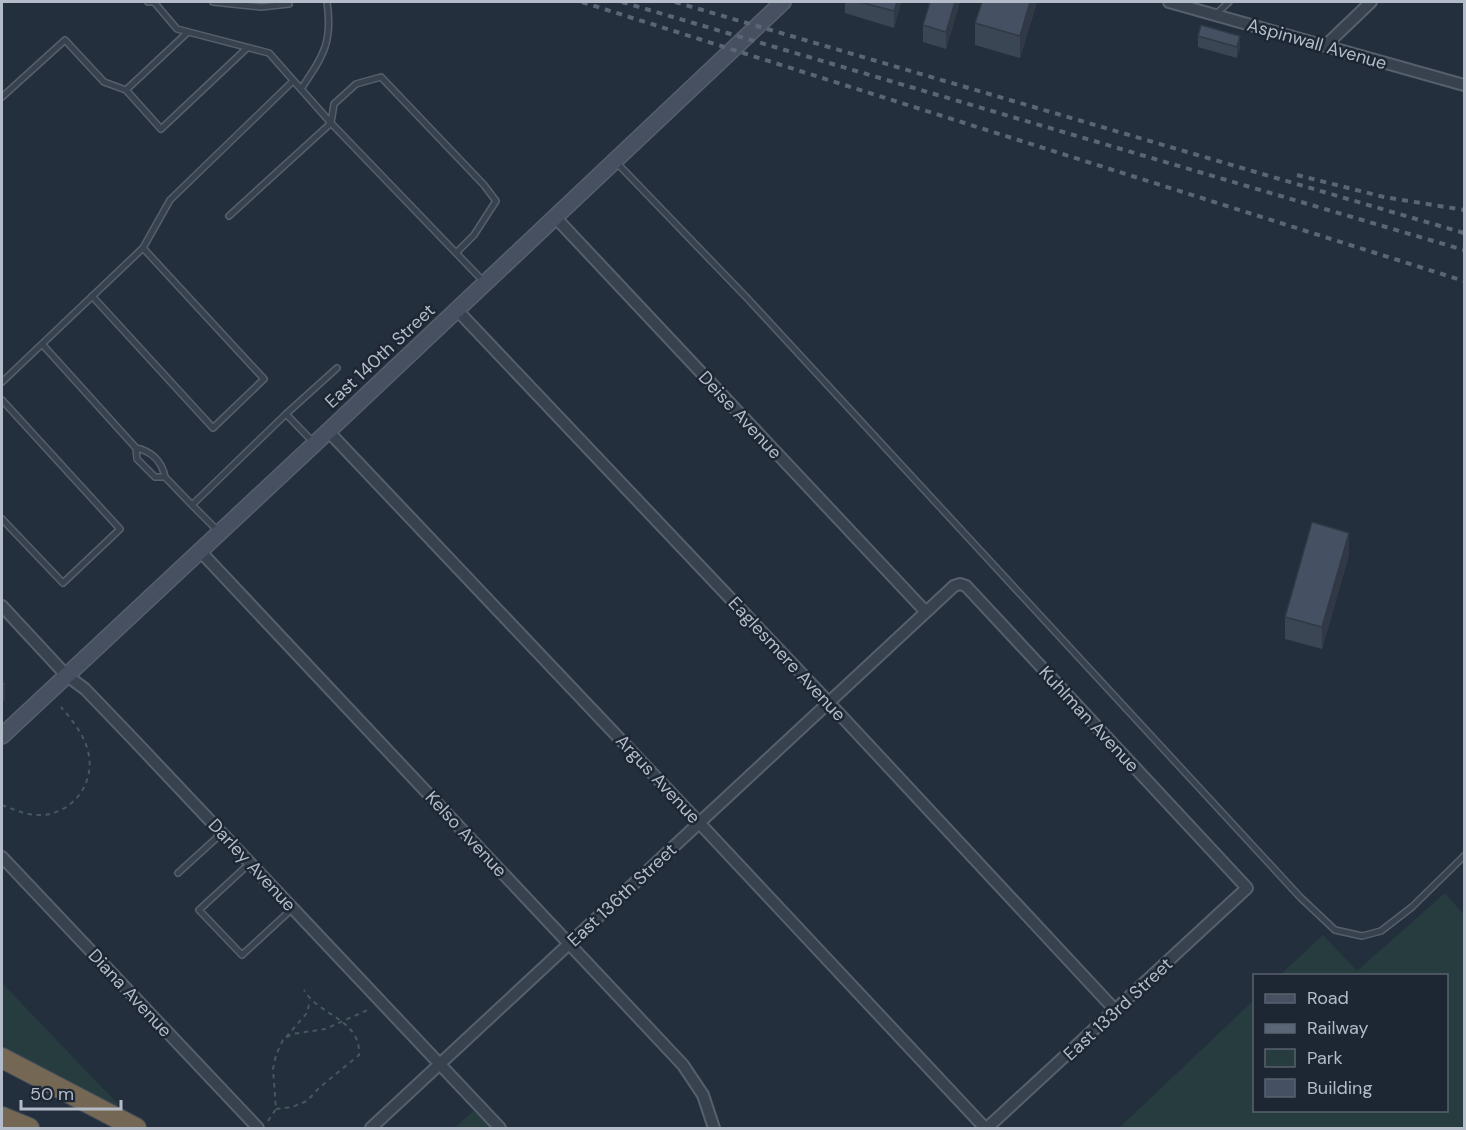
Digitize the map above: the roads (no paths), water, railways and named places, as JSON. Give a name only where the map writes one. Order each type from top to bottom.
[{"type":"highway","points":[[2,1058],[136,1128]]},
{"type":"highway","points":[[2,1117],[29,1128]]},
{"type":"street","name":"East 140th Street","points":[[2,736],[783,2]]},
{"type":"street","name":"Aspinwall Avenue","points":[[1169,2],[1464,86]]},
{"type":"street","points":[[1325,46],[1371,2]]},
{"type":"street","name":"Deise Avenue","points":[[555,217],[926,612]]},
{"type":"street","name":"Eaglesmere Avenue","points":[[457,310],[828,702],[1116,1011]]},
{"type":"street","name":"Argus Avenue","points":[[328,431],[986,1128]]},
{"type":"street","name":"Kelso Avenue","points":[[200,551],[683,1065],[703,1095],[714,1128]]},
{"type":"street","name":"Kuhlman Avenue","points":[[926,612],[954,586],[960,584],[966,586],[1247,888]]},
{"type":"street","name":"Darley Avenue","points":[[2,606],[66,675],[85,688],[500,1128]]},
{"type":"street","name":"East 136th Street","points":[[371,1128],[926,612]]},
{"type":"street","name":"Diana Avenue","points":[[2,857],[258,1128]]},
{"type":"street","name":"East 133rd Street","points":[[986,1128],[1116,1011],[1247,888]]},
{"type":"lane","points":[[148,2],[155,2],[177,29],[269,54],[331,123],[485,283]]},
{"type":"lane","points":[[213,2],[261,7],[290,4]]},
{"type":"lane","points":[[301,89],[327,47],[330,24],[327,2]]},
{"type":"lane","points":[[1216,15],[1229,2]]},
{"type":"lane","points":[[126,90],[188,32]]},
{"type":"lane","points":[[2,97],[65,40],[105,82],[126,90],[161,129],[247,48]]},
{"type":"lane","points":[[229,216],[331,123],[334,104],[356,84],[381,77],[484,185],[496,201],[474,235],[456,253]]},
{"type":"lane","points":[[2,382],[143,248],[170,200],[293,81]]},
{"type":"lane","points":[[615,161],[748,299],[1300,897],[1335,930],[1362,936],[1381,931],[1412,907],[1464,856]]},
{"type":"lane","points":[[92,296],[213,428],[264,379],[143,248]]},
{"type":"lane","points":[[42,344],[136,448],[137,459],[155,477],[165,477]]},
{"type":"lane","points":[[192,505],[337,368]]},
{"type":"lane","points":[[2,400],[120,529],[63,583],[2,519]]},
{"type":"lane","points":[[286,414],[315,444]]},
{"type":"lane","points":[[136,448],[147,450],[164,467],[165,477],[219,532]]},
{"type":"lane","points":[[178,873],[222,832]]},
{"type":"lane","points":[[250,863],[199,910],[242,955],[293,908]]},
{"type":"railway","points":[[582,2],[1464,281]]},
{"type":"railway","points":[[622,2],[1464,250]]},
{"type":"railway","points":[[675,2],[1464,233]]},
{"type":"railway","points":[[1297,175],[1384,197],[1464,210]]}]
